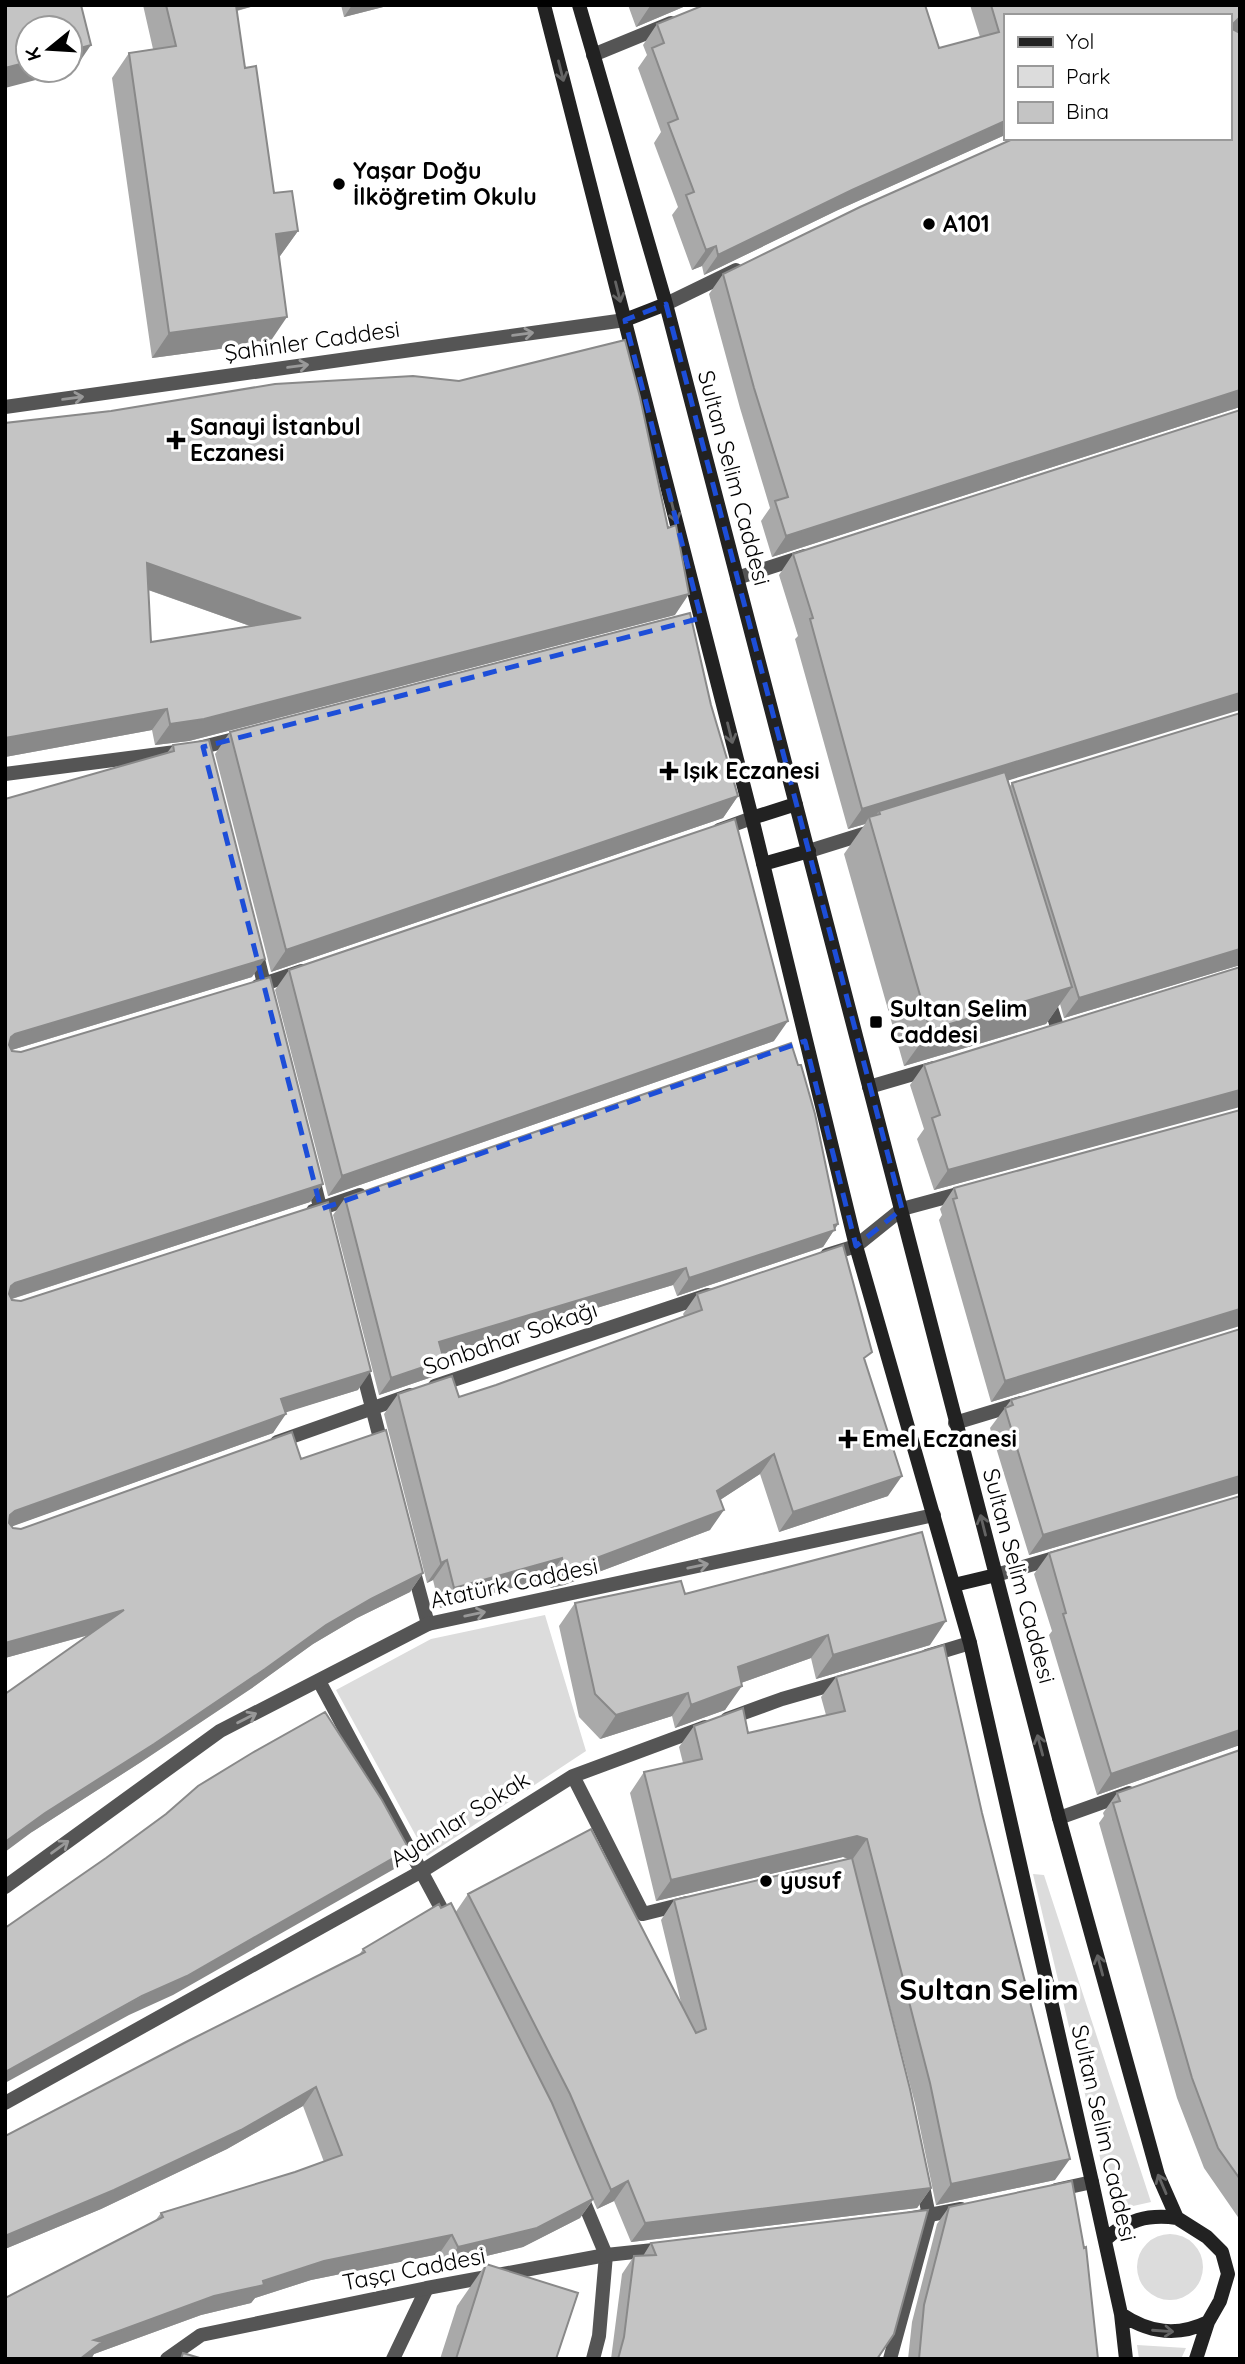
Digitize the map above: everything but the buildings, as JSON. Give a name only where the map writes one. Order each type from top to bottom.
[{"type":"main road","name":"Sultan Selim Caddesi","points":[[544,5],[625,320],[694,620],[752,818],[798,1043],[970,1643],[1105,2240],[1121,2314],[1126,2359]]},
{"type":"main road","name":"Sultan Selim Caddesi","points":[[579,5],[666,304],[1059,1818],[1158,2175],[1177,2218]]},
{"type":"main road","points":[[625,320],[666,304]]},
{"type":"main road","points":[[752,818],[796,804]]},
{"type":"main road","points":[[763,864],[809,851]]},
{"type":"main road","points":[[954,1585],[996,1575]]},
{"type":"main road","points":[[1105,2240],[1119,2227],[1135,2220],[1158,2216],[1177,2218],[1207,2237],[1222,2252],[1234,2276],[1208,2322],[1196,2359]]},
{"type":"main road","points":[[1121,2314],[1136,2324],[1156,2331],[1194,2329],[1208,2322]]},
{"type":"street","points":[[593,55],[690,15]]},
{"type":"street","points":[[666,304],[748,264]]},
{"type":"street","name":"Şahinler Caddesi","points":[[5,407],[625,320]]},
{"type":"street","points":[[737,578],[816,552]]},
{"type":"street","points":[[5,774],[205,753],[257,733]]},
{"type":"street","points":[[699,836],[752,818]]},
{"type":"street","points":[[809,851],[885,828]]},
{"type":"street","points":[[251,931],[271,1010]]},
{"type":"street","points":[[239,992],[317,966]]},
{"type":"street","points":[[1042,978],[1058,1030]]},
{"type":"street","points":[[869,1087],[944,1065]]},
{"type":"street","points":[[307,1156],[328,1236]]},
{"type":"street","points":[[817,1259],[856,1246],[902,1209],[980,1187]]},
{"type":"street","points":[[295,1217],[373,1191]]},
{"type":"street","name":"Sonbahar Sokağı","points":[[267,1445],[725,1289]]},
{"type":"street","points":[[355,1342],[386,1462]]},
{"type":"street","points":[[956,1423],[1033,1399]]},
{"type":"street","name":"Atatürk Caddesi","points":[[5,1888],[220,1731],[428,1624],[934,1515]]},
{"type":"street","points":[[996,1575],[1073,1552]]},
{"type":"street","points":[[410,1557],[428,1624]]},
{"type":"street","points":[[916,1659],[970,1643]]},
{"type":"street","name":"Aydınlar Sokak","points":[[5,2103],[422,1871],[573,1776],[782,1699],[862,1675]]},
{"type":"street","points":[[319,1681],[454,1933]]},
{"type":"street","points":[[573,1776],[643,1914],[697,1901]]},
{"type":"street","points":[[1059,1818],[1149,1786]]},
{"type":"street","points":[[890,2359],[929,2216],[919,2167]]},
{"type":"street","points":[[575,2180],[606,2255],[599,2336],[593,2359]]},
{"type":"street","points":[[1038,2193],[1092,2182]]},
{"type":"street","points":[[889,2221],[970,2207]]},
{"type":"street","name":"Taşçı Caddesi","points":[[167,2359],[201,2335],[427,2288],[606,2255],[674,2247]]},
{"type":"street","points":[[393,2359],[427,2288]]},
{"type":"highlighted area","points":[[666,304],[902,1209],[856,1246],[805,1041],[321,1209],[203,747],[701,618],[625,320]]},
{"type":"green space","points":[[545,1615],[586,1751],[427,1856],[336,1690],[431,1639]]},
{"type":"green space","points":[[1033,1874],[1044,1875],[1151,2202],[1133,2206],[1114,2217]]},
{"type":"green space","points":[[1170,2234],[1183,2236],[1193,2244],[1201,2254],[1201,2280],[1193,2290],[1183,2298],[1170,2300],[1157,2298],[1147,2290],[1139,2280],[1137,2267],[1139,2254],[1147,2244],[1157,2236]]},
{"type":"green space","points":[[1137,2345],[1186,2348],[1181,2359],[1139,2359]]},
{"type":"place","name":"Yaşar Doğu İlköğretim Okulu","points":[[339,184]]},
{"type":"place","name":"A101","points":[[929,224]]},
{"type":"place","name":"Sanayi İstanbul Eczanesi","points":[[176,440]]},
{"type":"place","name":"Işık Eczanesi","points":[[669,771]]},
{"type":"place","name":"Sultan Selim Caddesi","points":[[876,1022]]},
{"type":"place","name":"Emel Eczanesi","points":[[848,1439]]},
{"type":"place","name":"yusuf","points":[[766,1881]]},
{"type":"district","name":"Sultan Selim","points":[[989,1990]]}]
